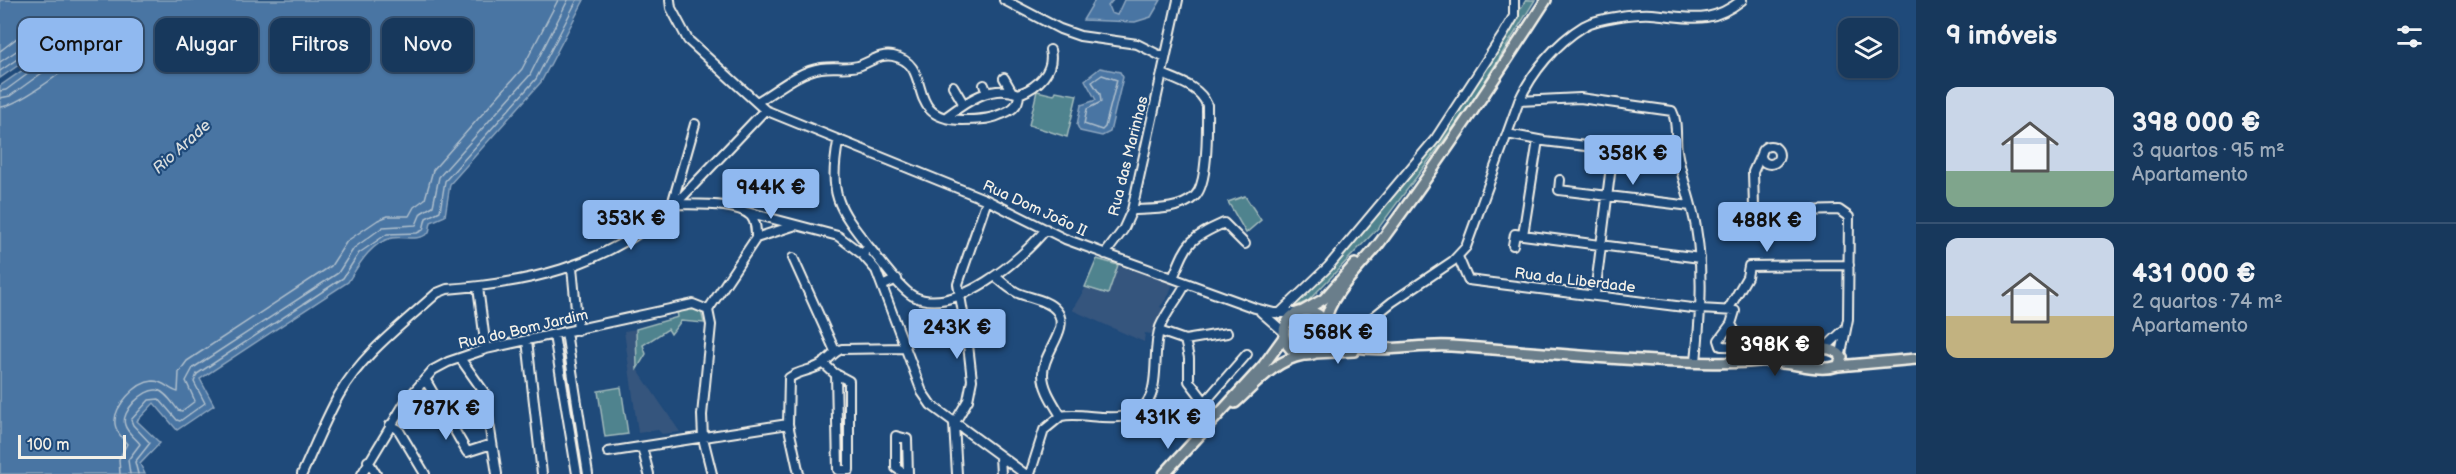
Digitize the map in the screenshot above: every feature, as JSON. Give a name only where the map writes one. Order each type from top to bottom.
[{"type":"main road","points":[[1284,334],[1291,349],[1308,354],[1323,346],[1327,335],[1325,323],[1331,304],[1381,241],[1466,122],[1546,0]]},
{"type":"main road","points":[[1164,474],[1263,366],[1284,334],[1289,319],[1324,299],[1413,195]]},
{"type":"main road","points":[[1300,312],[1316,314],[1325,323]]},
{"type":"main road","points":[[1327,335],[1339,348],[1362,351],[1387,348]]},
{"type":"main road","points":[[1192,443],[1287,358],[1339,348],[1449,346],[1593,358],[1696,362],[1778,361],[1824,349],[1842,355],[1878,360]]},
{"type":"main road","points":[[1809,352],[1807,360],[1810,367]]},
{"type":"main road","points":[[1838,366],[1842,355]]},
{"type":"main road","points":[[1743,362],[1822,369],[1878,360],[1916,358]]},
{"type":"street","points":[[302,474],[339,395],[376,347],[437,293],[447,289],[525,281],[572,267],[647,229],[674,206],[765,110],[688,40],[670,8],[670,0]]},
{"type":"street","points":[[1004,0],[1060,29],[1080,36],[1137,45],[1165,58]]},
{"type":"street","name":"Rua das Marinhas","points":[[1105,254],[1123,230],[1132,210],[1178,0]]},
{"type":"street","points":[[1280,314],[1328,267],[1436,138],[1514,16],[1514,0]]},
{"type":"street","points":[[1339,348],[1401,296],[1456,260],[1466,247],[1481,212],[1528,80],[1558,47],[1586,25],[1650,14],[1704,20],[1742,0]]},
{"type":"street","points":[[946,117],[977,95],[1029,91],[1050,70],[1052,60],[1050,50]]},
{"type":"street","points":[[757,102],[808,72],[821,68],[860,66],[890,55],[904,59],[913,67],[926,106],[936,115],[975,120],[995,117],[1014,108],[1019,102],[1018,93],[1023,82]]},
{"type":"street","points":[[1132,210],[1171,207],[1195,197],[1202,186],[1207,105],[1203,96],[1186,84],[1162,74]]},
{"type":"street","points":[[1004,78],[1018,93]]},
{"type":"street","points":[[984,85],[987,93]]},
{"type":"street","points":[[953,86],[963,103]]},
{"type":"street","points":[[1519,101],[1580,98],[1672,111],[1675,117],[1678,157],[1691,206],[1700,258],[1700,309],[1696,362]]},
{"type":"street","name":"Rua Dom João II","points":[[765,110],[838,142],[987,200],[1065,239],[1255,308]]},
{"type":"street","points":[[674,206],[695,124]]},
{"type":"street","points":[[1507,134],[1538,140],[1678,157]]},
{"type":"street","points":[[1523,235],[1538,140]]},
{"type":"street","points":[[838,142],[833,172],[834,189],[844,214],[869,248],[909,293],[921,299],[959,296],[996,277],[1030,248],[1046,229]]},
{"type":"street","points":[[1753,172],[1765,162],[1774,163],[1778,153],[1771,147],[1762,152],[1753,172],[1752,201],[1754,208],[1760,212],[1834,210],[1845,213],[1848,217],[1849,265],[1846,327],[1842,355]]},
{"type":"street","points":[[1595,294],[1613,150]]},
{"type":"street","points":[[1762,152],[1765,162]]},
{"type":"street","points":[[1560,180],[1559,190],[1691,206]]},
{"type":"street","points":[[957,474],[954,424],[968,400],[972,380],[967,336],[957,284],[987,200]]},
{"type":"street","points":[[674,206],[734,207],[794,226],[838,236],[862,254],[876,270],[922,392],[931,405],[1025,474]]},
{"type":"street","points":[[744,211],[752,216],[756,238]]},
{"type":"street","points":[[1173,278],[1186,247],[1196,235],[1224,223],[1245,244]]},
{"type":"street","points":[[712,474],[703,438],[702,415],[711,316],[708,310],[756,238],[794,226]]},
{"type":"street","points":[[1513,245],[1515,234],[1600,247],[1700,258]]},
{"type":"street","points":[[862,254],[869,248]]},
{"type":"street","points":[[793,258],[835,351]]},
{"type":"street","name":"Rua da Liberdade","points":[[1456,260],[1468,280],[1595,294],[1700,309],[1728,310]]},
{"type":"street","points":[[1731,324],[1736,334],[1787,338],[1795,342],[1784,347],[1721,346],[1719,340],[1731,324],[1735,311],[1728,310],[1747,277],[1749,266],[1849,265]]},
{"type":"street","points":[[572,267],[578,330]]},
{"type":"street","points":[[996,277],[1016,292],[1051,305],[1060,315],[1060,328],[1048,352],[1043,373],[1047,392],[1061,416]]},
{"type":"street","points":[[882,286],[897,279]]},
{"type":"street","points":[[1030,474],[1044,430],[1061,416],[1111,418],[1137,412],[1147,406],[1153,393],[1155,345],[1159,331],[1186,283]]},
{"type":"street","points":[[478,287],[486,349]]},
{"type":"street","name":"Rua do Bom Jardim","points":[[362,474],[368,461],[395,424],[405,401],[433,370],[486,349],[693,304],[708,310]]},
{"type":"street","points":[[1255,308],[1280,314],[1300,312]]},
{"type":"street","points":[[1255,308],[1284,334]]},
{"type":"street","points":[[1824,349],[1846,327]]},
{"type":"street","points":[[1159,331],[1185,340],[1227,333]]},
{"type":"street","points":[[566,332],[588,474]]},
{"type":"street","points":[[554,335],[576,474]]},
{"type":"street","points":[[528,340],[542,474]]},
{"type":"street","points":[[1185,340],[1190,358],[1189,381],[1205,402],[1246,354]]},
{"type":"street","points":[[799,474],[788,424],[789,378],[798,371],[824,363],[835,351],[851,348],[905,348]]},
{"type":"street","points":[[460,358],[484,392],[496,474]]},
{"type":"street","points":[[824,363],[836,374],[849,381],[849,470],[838,470],[836,374]]},
{"type":"street","points":[[425,379],[467,452],[492,444]]},
{"type":"street","points":[[395,424],[425,474]]},
{"type":"street","points":[[608,452],[788,424]]},
{"type":"street","points":[[642,447],[649,474]]},
{"type":"street","points":[[1000,457],[1001,474]]},
{"type":"street","points":[[368,461],[376,474]]},
{"type":"shaded area","points":[[1097,259],[1173,282],[1169,295],[1160,307],[1164,309],[1151,334],[1145,333],[1144,342],[1072,310],[1089,282]]},
{"type":"shaded area","points":[[636,329],[637,369],[680,432],[662,434],[658,430],[638,433],[624,331]]},
{"type":"green space","points":[[1526,0],[1535,0],[1473,101],[1380,226],[1308,301],[1290,309],[1375,218],[1434,147],[1472,92]]},
{"type":"green space","points":[[1037,91],[1054,95],[1056,91],[1077,95],[1067,137],[1029,125]]},
{"type":"green space","points":[[1245,196],[1261,220],[1246,233],[1228,202]]},
{"type":"green space","points":[[1097,259],[1118,265],[1108,294],[1085,287]]},
{"type":"green space","points":[[690,308],[701,311],[704,323],[681,321],[671,334],[668,329],[643,345],[646,354],[637,369],[636,329],[678,317],[677,312]]},
{"type":"green space","points":[[1305,319],[1315,323],[1319,333],[1315,343],[1305,347],[1295,343],[1291,333],[1295,323]]},
{"type":"green space","points":[[621,387],[628,434],[605,437],[598,391]]},
{"type":"water","name":"Rio Arade","points":[[0,0],[584,0],[541,82],[450,184],[445,216],[431,222],[429,233],[424,236],[384,240],[371,249],[348,282],[200,379],[214,405],[177,430],[154,403],[137,421],[160,443],[140,464],[145,474],[0,474],[0,86],[20,72],[143,72],[143,18],[18,18],[18,65],[0,78]]},
{"type":"water","points":[[1095,0],[1113,0],[1108,6],[1111,13],[1117,15],[1124,0],[1161,0],[1151,17],[1135,22],[1083,20]]},
{"type":"water","points":[[1100,68],[1120,72],[1123,77],[1110,132],[1102,136],[1080,131],[1077,125],[1081,105],[1096,100],[1085,80]]}]
